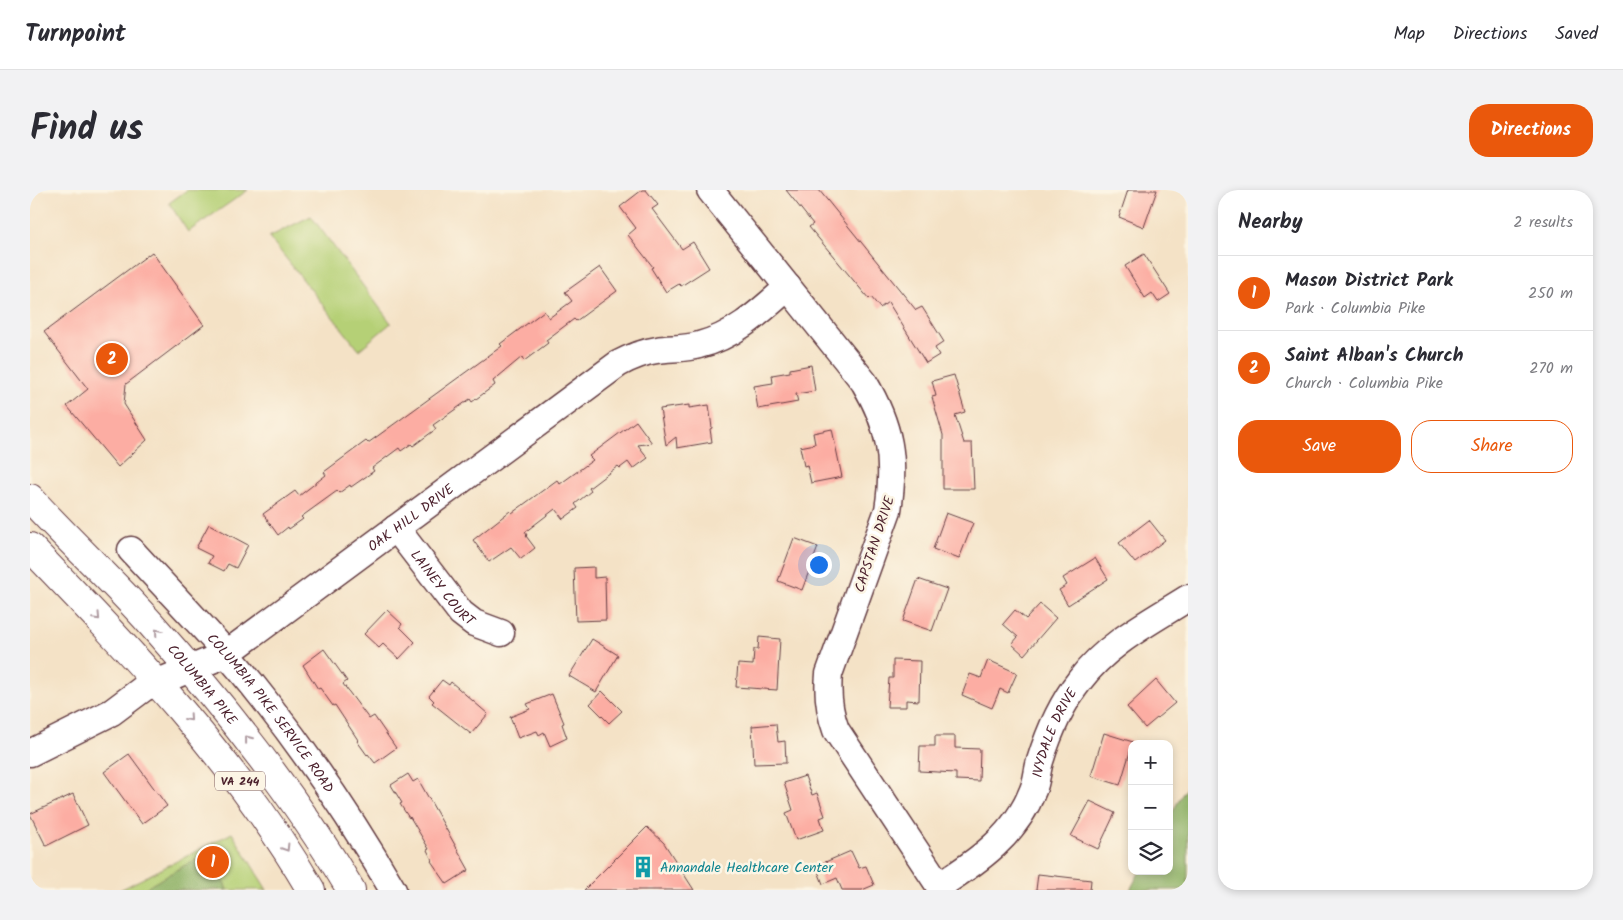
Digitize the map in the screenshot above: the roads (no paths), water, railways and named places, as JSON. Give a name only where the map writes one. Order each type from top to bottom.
[{"type":"main road","name":"COLUMBIA PIKE","points":[[30,498],[151,624],[234,720],[288,792],[351,890]]},
{"type":"main road","name":"VA 244","points":[[30,547],[156,682],[232,770],[277,835],[311,890]]},
{"type":"street","name":"CAPSTAN DRIVE","points":[[710,190],[864,382],[877,404],[887,433],[892,460],[892,485],[888,510],[829,674],[827,694],[836,730],[941,888]]},
{"type":"street","name":"OAK HILL DRIVE","points":[[30,753],[112,712],[144,688],[226,654],[618,364],[637,354],[697,346],[718,340],[735,331],[788,287]]},
{"type":"street","name":"LAINEY COURT","points":[[396,528],[461,613],[474,623],[501,633]]},
{"type":"street","name":"COLUMBIA PIKE SERVICE ROAD","points":[[131,550],[262,696],[314,766],[350,819],[393,890]]},
{"type":"street","name":"IVYDALE DRIVE","points":[[941,888],[995,846],[1014,824],[1034,789],[1049,733],[1062,706],[1080,680],[1101,657],[1128,635],[1188,598]]},
{"type":"place","name":"Saint Alban's Church","points":[[112,359]]},
{"type":"place","name":"Mason District Park","points":[[213,862]]},
{"type":"place","name":"Annandale Healthcare Center","points":[[643,867]]}]
